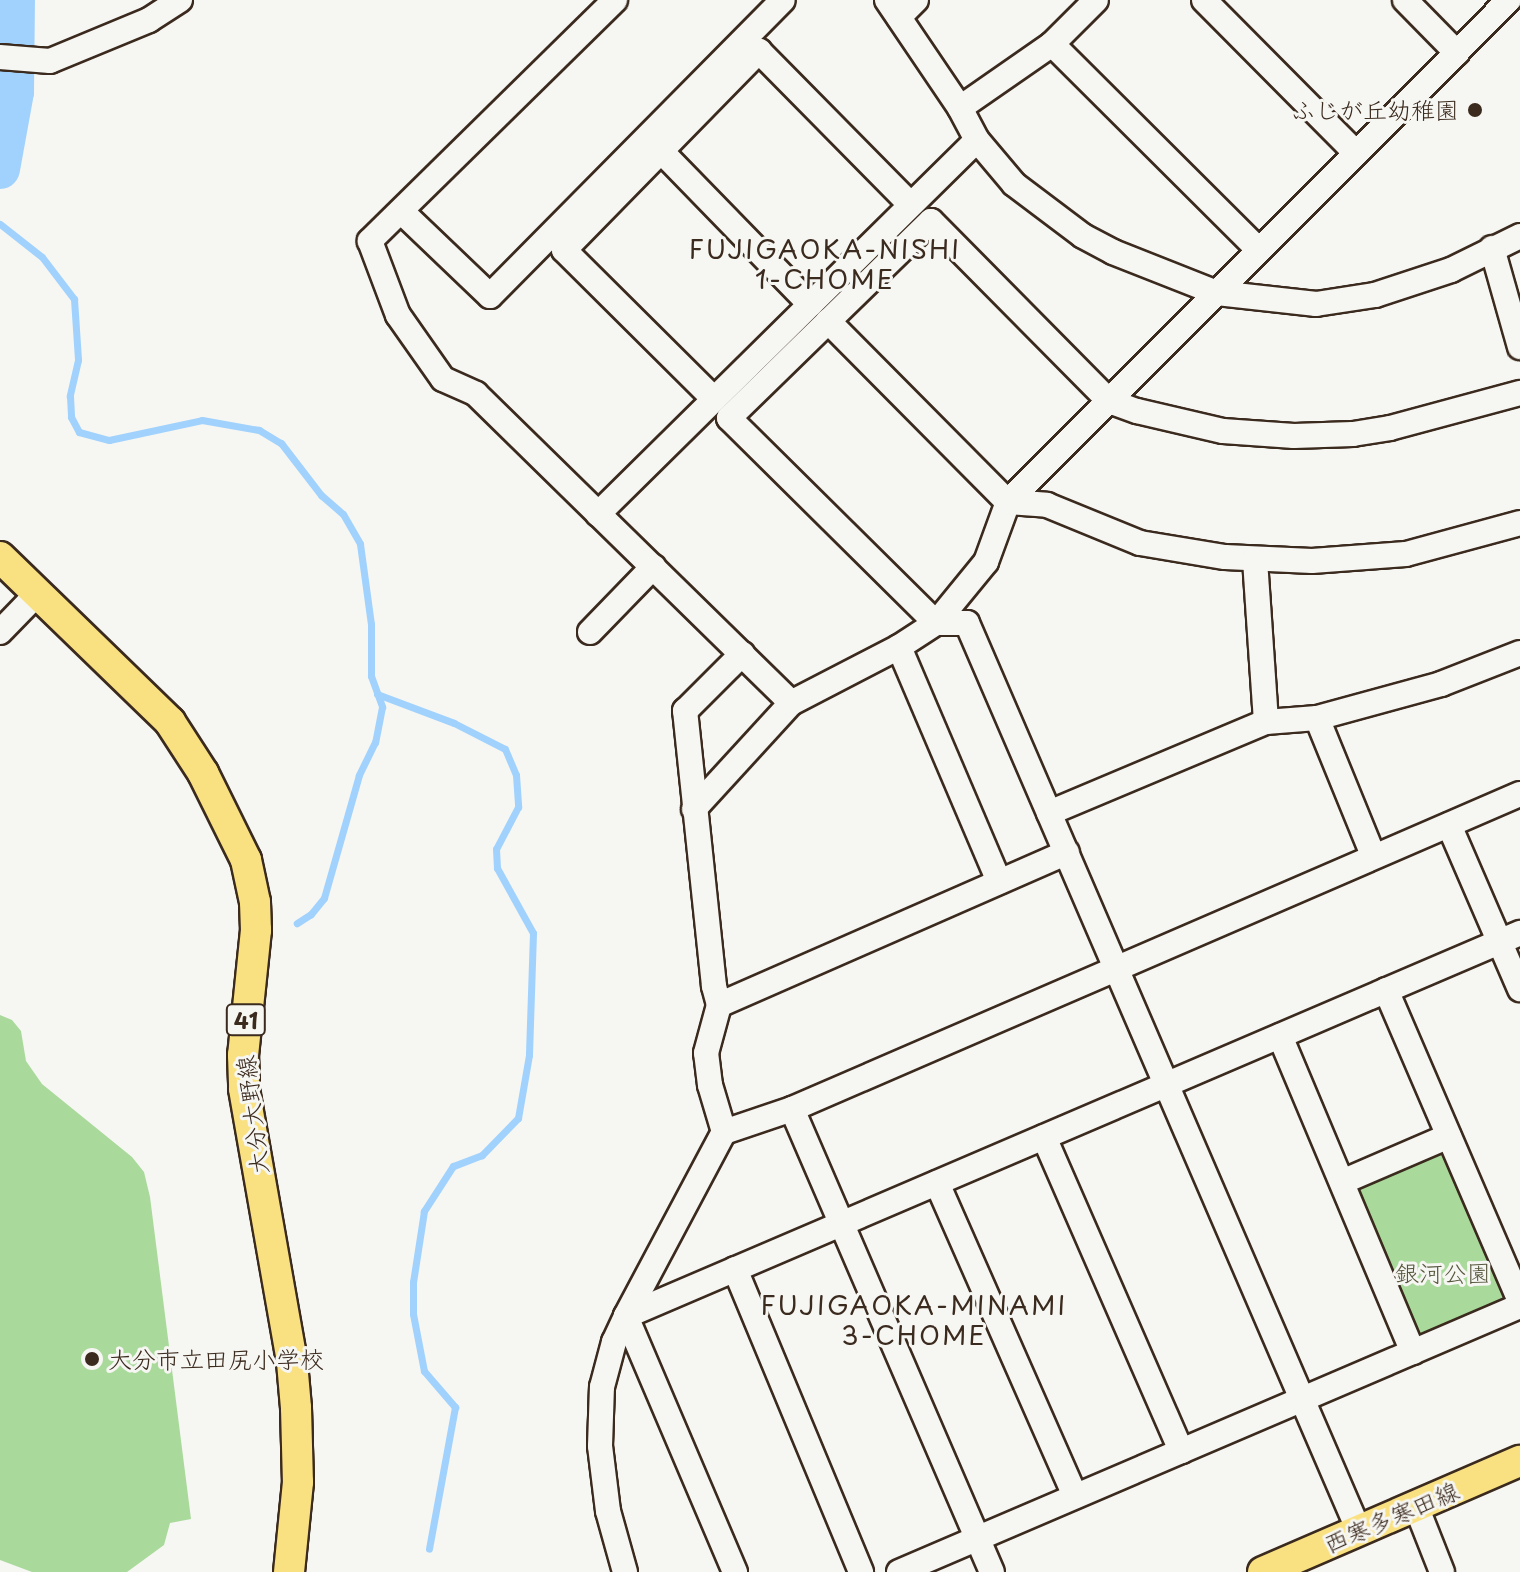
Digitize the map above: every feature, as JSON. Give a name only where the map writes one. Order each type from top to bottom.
[{"type":"main road","name":"大分大野線","points":[[0,557],[36,595],[154,705],[182,739],[238,837],[251,879],[256,930],[243,1055],[244,1089],[292,1362],[298,1453],[289,1572]]},
{"type":"main road","name":"西寒多寒田線","points":[[1263,1572],[1520,1461]]},
{"type":"street","points":[[0,57],[44,61],[118,34],[180,0]]},
{"type":"street","points":[[615,0],[370,241],[398,315],[443,379],[476,394],[791,703]]},
{"type":"street","points":[[401,211],[490,296],[783,0]]},
{"type":"street","points":[[960,108],[1052,44],[1096,0]]},
{"type":"street","points":[[1204,0],[1356,153]]},
{"type":"street","points":[[1405,0],[1457,53]]},
{"type":"street","points":[[694,809],[791,703],[899,647],[936,623],[986,562],[1008,502],[1509,0]]},
{"type":"street","points":[[900,6],[977,140],[1014,184],[1083,236],[1113,252],[1217,293],[1316,304],[1375,295],[1451,270],[1520,236]]},
{"type":"street","points":[[1052,44],[1259,250]]},
{"type":"street","points":[[714,399],[564,250],[759,51],[911,205]]},
{"type":"street","points":[[598,514],[977,140]]},
{"type":"street","points":[[661,151],[810,304]]},
{"type":"street","points":[[1359,1531],[967,623],[936,623],[729,418],[931,221],[1109,401],[1223,431],[1294,436],[1353,434],[1390,428],[1520,393]]},
{"type":"street","points":[[1492,248],[1520,347]]},
{"type":"street","points":[[828,321],[1008,502],[1047,505],[1140,543],[1255,560],[1312,561],[1406,554],[1520,523]]},
{"type":"street","points":[[1255,560],[1266,722]]},
{"type":"street","points":[[590,632],[653,567]]},
{"type":"street","points":[[0,632],[36,595]]},
{"type":"street","points":[[899,647],[999,882]]},
{"type":"street","points":[[1049,813],[1266,722],[1317,718],[1441,684],[1520,653]]},
{"type":"street","points":[[724,1132],[710,1085],[706,1053],[719,1005],[714,986],[685,711],[742,654]]},
{"type":"street","points":[[1317,718],[1373,855]]},
{"type":"street","points":[[625,1572],[608,1511],[600,1446],[602,1387],[614,1342],[626,1316],[724,1132],[792,1109],[1520,794]]},
{"type":"street","points":[[1449,825],[1510,937],[1520,989]]},
{"type":"street","points":[[719,1005],[1067,852]]},
{"type":"street","points":[[626,1316],[1510,937]]},
{"type":"street","points":[[899,1572],[1520,1304],[1386,990]]},
{"type":"street","points":[[1280,1036],[1413,1352]]},
{"type":"street","points":[[792,1109],[992,1572]]},
{"type":"street","points":[[1342,1182],[1449,1136]]},
{"type":"street","points":[[1044,1137],[1181,1451]]},
{"type":"street","points":[[937,1183],[1075,1496]]},
{"type":"street","points":[[735,1269],[799,1431],[861,1572]]},
{"type":"street","points":[[626,1316],[735,1572]]},
{"type":"street","points":[[1416,1506],[1442,1572]]},
{"type":"green space","name":"大分市立田尻小学校","points":[[0,1015],[12,1020],[21,1031],[26,1061],[42,1084],[132,1157],[144,1172],[150,1197],[191,1519],[170,1523],[164,1545],[127,1572],[32,1572],[0,1560]]},
{"type":"green space","name":"銀河公園","points":[[1445,1151],[1506,1291],[1504,1303],[1422,1337],[1414,1334],[1355,1190],[1359,1180]]},
{"type":"waterway","points":[[0,169],[14,92],[15,0]]},
{"type":"waterway","points":[[0,224],[42,257],[74,299],[78,360],[70,396],[71,417],[79,432],[109,440],[202,420],[259,430],[281,443],[321,495],[343,514],[360,544],[371,624],[371,676],[382,707],[375,742],[359,775],[324,898],[311,914],[297,923]]},
{"type":"waterway","points":[[377,694],[454,723],[505,749],[516,775],[518,807],[496,849],[497,868],[533,933],[529,1055],[518,1118],[482,1155],[453,1166],[424,1211],[413,1282],[413,1314],[424,1371],[455,1407],[429,1549]]},
{"type":"place","name":"ふじが丘幼稚園","points":[[1475,110]]},
{"type":"place","name":"大分市立田尻小学校","points":[[92,1359]]},
{"type":"district","name":"FUJIGAOKA-NISHI 1-CHOME","points":[[825,264]]},
{"type":"district","name":"FUJIGAOKA-MINAMI 3-CHOME","points":[[914,1320]]}]
